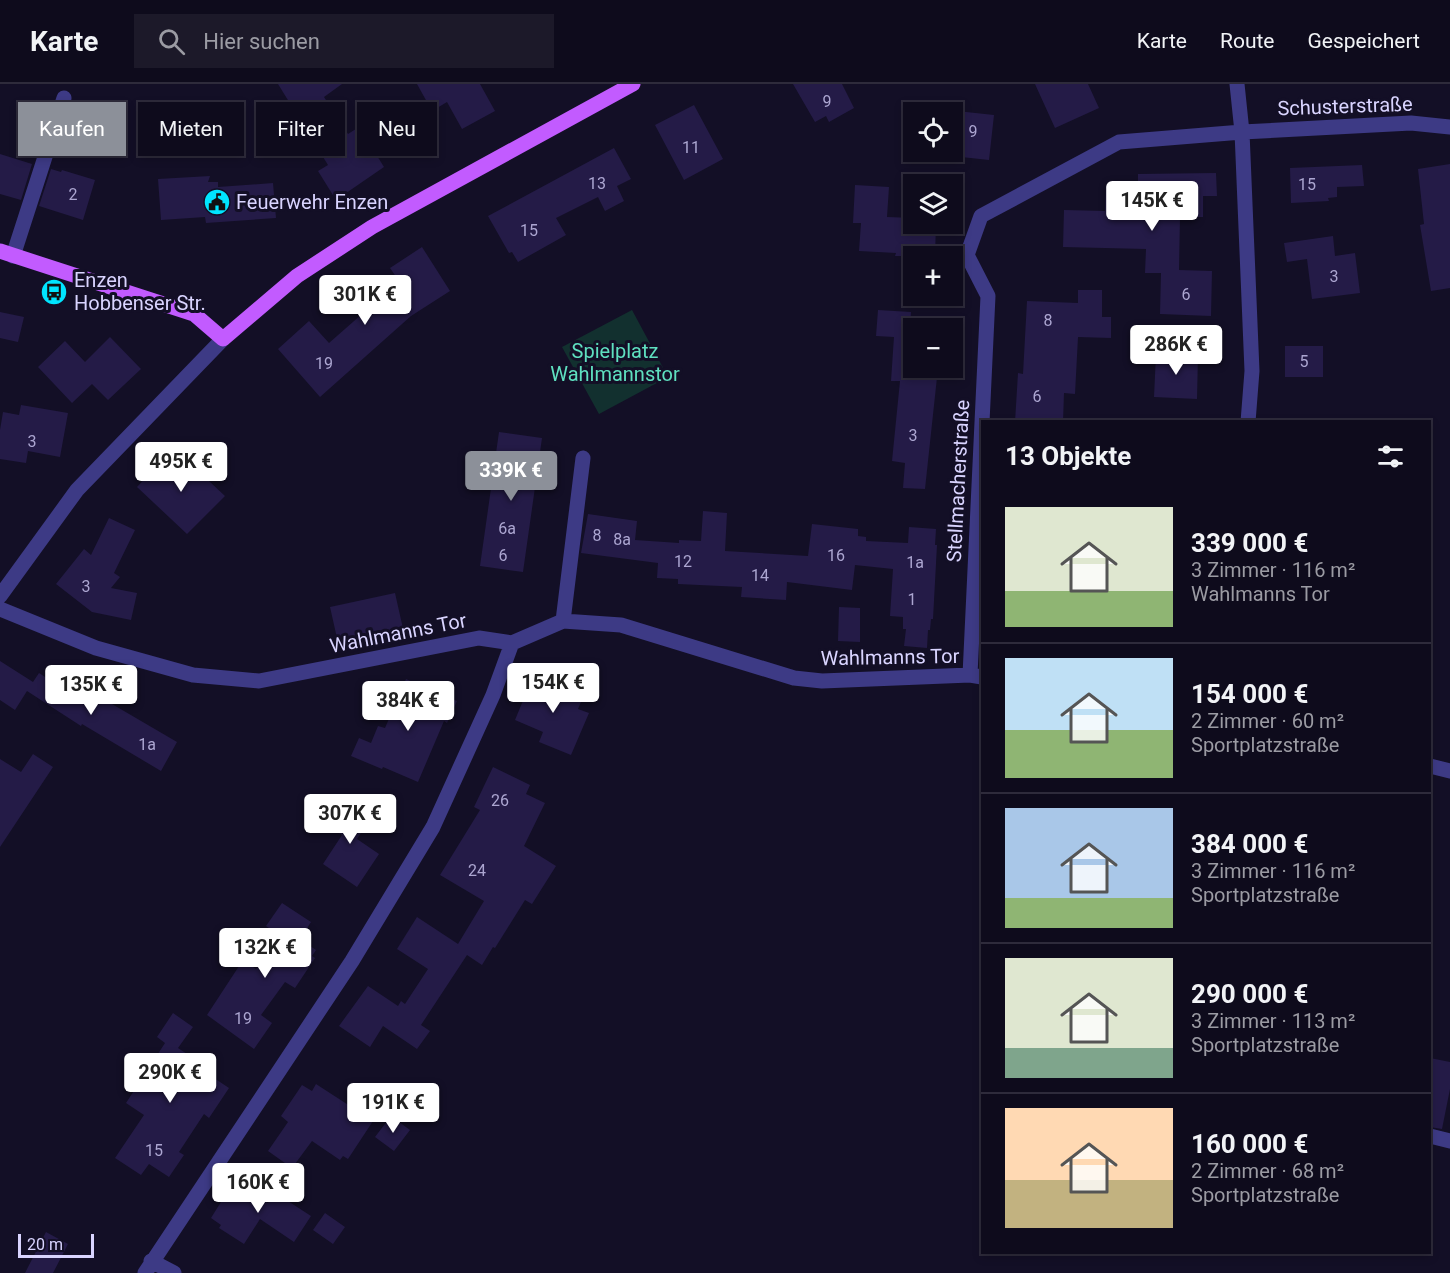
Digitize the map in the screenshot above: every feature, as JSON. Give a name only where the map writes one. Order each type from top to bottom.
[{"type":"main road","points":[[6,254],[195,314],[223,339],[297,276],[372,227],[633,84]]},
{"type":"street","points":[[1237,84],[1242,132],[1252,371],[1248,420]]},
{"type":"street","points":[[6,254],[64,99]]},
{"type":"street","name":"Schusterstraße","points":[[1242,132],[1411,123],[1450,127]]},
{"type":"street","name":"Stellmacherstraße","points":[[984,420],[988,296],[967,255],[981,216],[1119,142],[1242,132]]},
{"type":"street","points":[[0,596],[77,490],[223,339]]},
{"type":"street","points":[[563,621],[583,458]]},
{"type":"street","name":"Stellmacherstraße","points":[[976,676],[981,518]]},
{"type":"street","name":"Wahlmanns Tor","points":[[0,609],[96,648],[193,675],[259,681],[479,638],[512,643],[563,621],[621,625],[794,678],[822,681],[976,676]]},
{"type":"street","points":[[174,1273],[148,1267],[351,961],[433,827],[493,695],[512,643]]},
{"type":"street","points":[[1431,766],[1450,771]]},
{"type":"street","points":[[1431,1136],[1450,1140]]},
{"type":"green space","name":"Spielplatz Wahlmannstor","points":[[632,310],[668,377],[599,414],[562,347]]},
{"type":"building","points":[[278,84],[342,84],[324,97],[327,102],[289,102]]},
{"type":"building","points":[[417,84],[480,84],[495,111],[462,129],[447,102],[437,108],[437,102],[427,102]]},
{"type":"building","points":[[793,84],[842,84],[854,108],[829,122],[826,116],[815,122]]},
{"type":"building","points":[[1035,84],[1088,84],[1099,108],[1055,128]]},
{"type":"building","points":[[694,105],[723,159],[684,180],[655,125]]},
{"type":"building","points":[[963,112],[994,115],[989,160],[963,157]]},
{"type":"building","points":[[357,128],[357,156],[377,156],[384,167],[336,200],[318,171],[328,165],[322,156],[345,156],[345,129],[348,134]]},
{"type":"building","points":[[614,148],[631,179],[617,186],[624,201],[605,211],[598,197],[556,218],[566,235],[518,262],[512,252],[509,253],[488,216]]},
{"type":"building","points":[[0,154],[32,164],[21,200],[0,194]]},
{"type":"building","points":[[1450,164],[1450,288],[1431,291],[1420,225],[1424,224],[1418,169]]},
{"type":"building","points":[[1362,165],[1364,186],[1337,187],[1337,197],[1328,198],[1329,201],[1291,203],[1290,168]]},
{"type":"building","points":[[51,169],[95,180],[83,220],[39,206]]},
{"type":"building","points":[[1216,173],[1217,196],[1203,196],[1203,217],[1180,217],[1179,270],[1212,271],[1211,316],[1160,314],[1161,273],[1145,273],[1146,249],[1063,247],[1064,210],[1105,211],[1106,186],[1117,186],[1117,182],[1138,182],[1138,174]]},
{"type":"building","name":"Feuerwehr Enzen","points":[[210,176],[208,182],[218,182],[218,187],[273,183],[276,218],[206,223],[205,217],[161,220],[158,179]]},
{"type":"building","points":[[855,185],[889,187],[887,217],[903,218],[903,234],[936,234],[935,246],[903,246],[903,256],[895,256],[896,253],[859,251],[861,223],[853,223]]},
{"type":"building","points":[[1333,236],[1335,256],[1355,253],[1360,293],[1312,299],[1307,259],[1287,262],[1284,243]]},
{"type":"building","points":[[422,247],[450,291],[411,316],[320,397],[278,349],[309,321],[329,343],[370,307],[372,309],[401,284],[390,268]]},
{"type":"building","points":[[1078,290],[1102,290],[1102,317],[1111,317],[1111,338],[1078,337],[1075,394],[1064,393],[1063,420],[1015,420],[1018,373],[1023,374],[1027,301],[1078,303]]},
{"type":"building","points":[[878,310],[911,312],[911,318],[903,318],[903,378],[937,378],[925,489],[903,488],[905,463],[892,461],[900,381],[891,381],[894,337],[876,336]]},
{"type":"building","points":[[0,312],[24,317],[18,342],[0,338]]},
{"type":"building","points":[[110,337],[141,369],[108,400],[92,384],[72,403],[38,367],[65,341],[85,362]]},
{"type":"building","points":[[1285,346],[1323,346],[1323,377],[1285,377]]},
{"type":"building","points":[[1156,354],[1198,355],[1197,399],[1154,397]]},
{"type":"building","points":[[21,405],[68,413],[60,457],[28,451],[26,463],[0,459],[0,430],[3,412],[19,415]]},
{"type":"building","points":[[499,432],[542,438],[523,572],[480,566]]},
{"type":"building","points":[[169,453],[189,472],[194,467],[225,496],[187,534],[137,487]]},
{"type":"building","points":[[703,511],[727,513],[725,551],[808,556],[812,524],[858,529],[858,536],[866,537],[866,541],[908,543],[909,527],[936,529],[933,619],[931,619],[930,630],[928,630],[927,648],[904,646],[906,629],[903,629],[903,617],[890,616],[893,569],[855,565],[852,590],[787,582],[786,600],[741,597],[742,587],[678,584],[678,579],[657,578],[658,563],[581,553],[588,514],[637,521],[635,540],[679,543],[679,540],[701,541]]},
{"type":"building","points":[[109,518],[135,530],[114,573],[120,577],[111,588],[137,593],[131,620],[92,612],[56,584],[84,549],[91,555]]},
{"type":"building","points":[[395,593],[404,633],[339,647],[330,607]]},
{"type":"building","points":[[839,607],[860,608],[860,642],[838,641]]},
{"type":"building","points":[[0,661],[33,682],[39,673],[93,708],[100,697],[177,742],[161,771],[82,724],[81,726],[27,691],[15,710],[0,700]]},
{"type":"building","points":[[534,674],[584,695],[578,709],[589,713],[571,755],[539,742],[543,732],[515,720]]},
{"type":"building","points":[[406,679],[457,701],[447,723],[444,721],[418,782],[351,756],[359,738],[371,743],[378,726],[385,728]]},
{"type":"building","points":[[33,754],[53,767],[0,847],[0,759],[21,772]]},
{"type":"building","points":[[493,767],[530,785],[526,794],[545,803],[524,846],[556,866],[532,904],[525,900],[482,965],[467,955],[421,1025],[430,1031],[417,1049],[383,1026],[370,1047],[339,1026],[368,986],[398,1006],[401,1001],[405,1004],[428,969],[397,949],[417,917],[458,944],[484,901],[440,875],[480,810],[474,807]]},
{"type":"building","points":[[342,800],[370,819],[357,839],[379,854],[357,887],[323,864],[342,835],[325,824]]},
{"type":"building","points":[[282,903],[311,922],[300,939],[316,950],[312,956],[315,958],[295,988],[285,982],[261,1015],[272,1023],[254,1049],[207,1015],[243,960],[256,969],[278,934],[266,926]]},
{"type":"building","points":[[173,1013],[193,1027],[178,1048],[211,1070],[208,1074],[229,1088],[209,1118],[204,1114],[179,1152],[184,1155],[169,1177],[149,1164],[141,1175],[115,1158],[144,1115],[126,1103],[165,1043],[157,1037]]},
{"type":"building","points":[[1431,1058],[1450,1062],[1450,1089],[1442,1129],[1431,1127]]},
{"type":"building","points":[[316,1084],[373,1121],[348,1159],[343,1156],[340,1160],[312,1141],[292,1168],[268,1151],[288,1122],[281,1116],[302,1085],[312,1091]]},
{"type":"building","points":[[391,1116],[410,1130],[394,1151],[375,1137]]},
{"type":"building","points":[[234,1181],[268,1203],[274,1192],[311,1216],[294,1242],[260,1219],[244,1244],[219,1228],[221,1225],[211,1218]]},
{"type":"building","points":[[325,1213],[345,1227],[333,1244],[313,1230]]},
{"type":"building","points":[[46,1232],[68,1244],[53,1273],[25,1273]]},
{"type":"place","name":"Feuerwehr Enzen","points":[[217,202]]},
{"type":"place","name":"Enzen Hobbenser Str.","points":[[54,292]]}]
